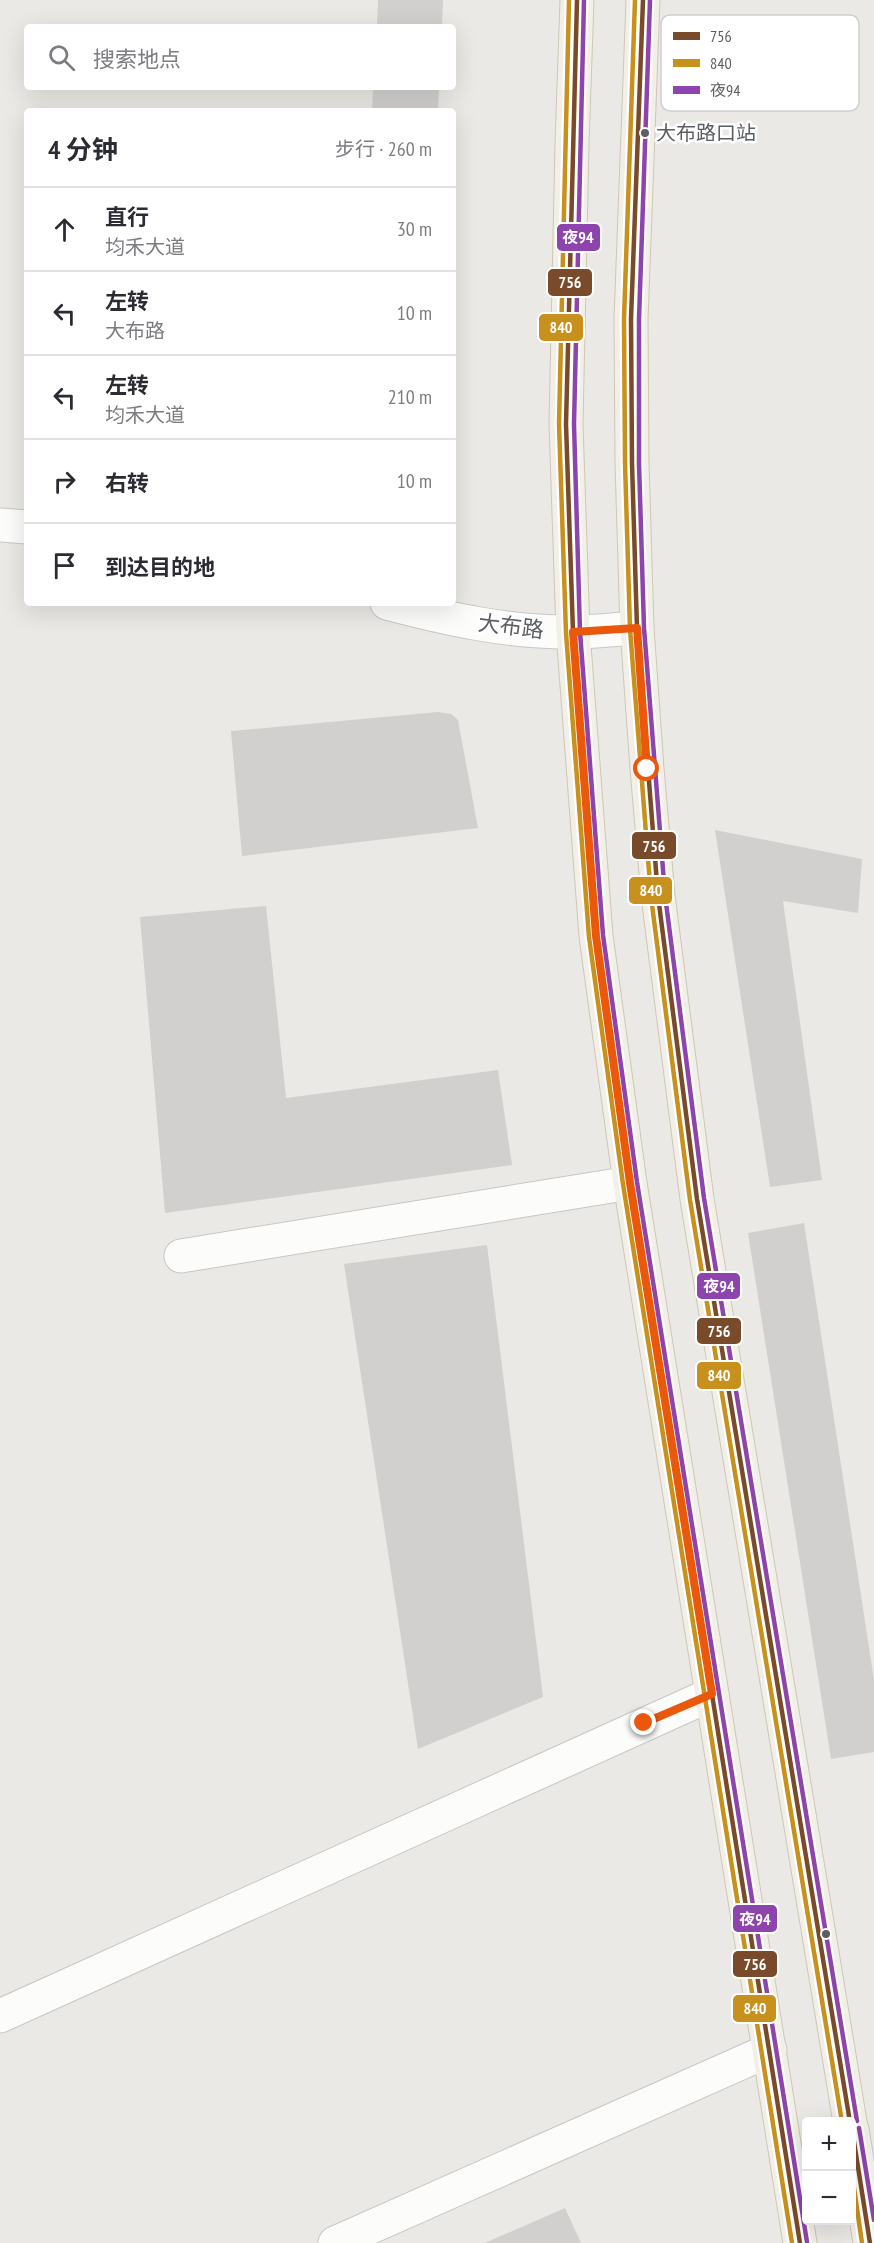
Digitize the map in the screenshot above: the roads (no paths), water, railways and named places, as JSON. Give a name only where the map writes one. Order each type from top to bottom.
[{"type":"main road","points":[[578,0],[572,144],[566,424],[573,632],[596,936],[630,1183],[800,2243]]},
{"type":"main road","points":[[643,0],[631,319],[632,463],[637,628],[658,896],[697,1199],[849,2117]]},
{"type":"main road","points":[[856,2154],[870,2243]]},
{"type":"street","points":[[0,525],[24,527]]},
{"type":"street","name":"大布路","points":[[401,606],[495,626],[573,632],[637,628]]},
{"type":"street","points":[[181,1256],[630,1183]]},
{"type":"street","points":[[0,2016],[712,1694]]},
{"type":"street","points":[[335,2243],[770,2050]]},
{"type":"place","name":"大布路口站","points":[[645,133]]}]
